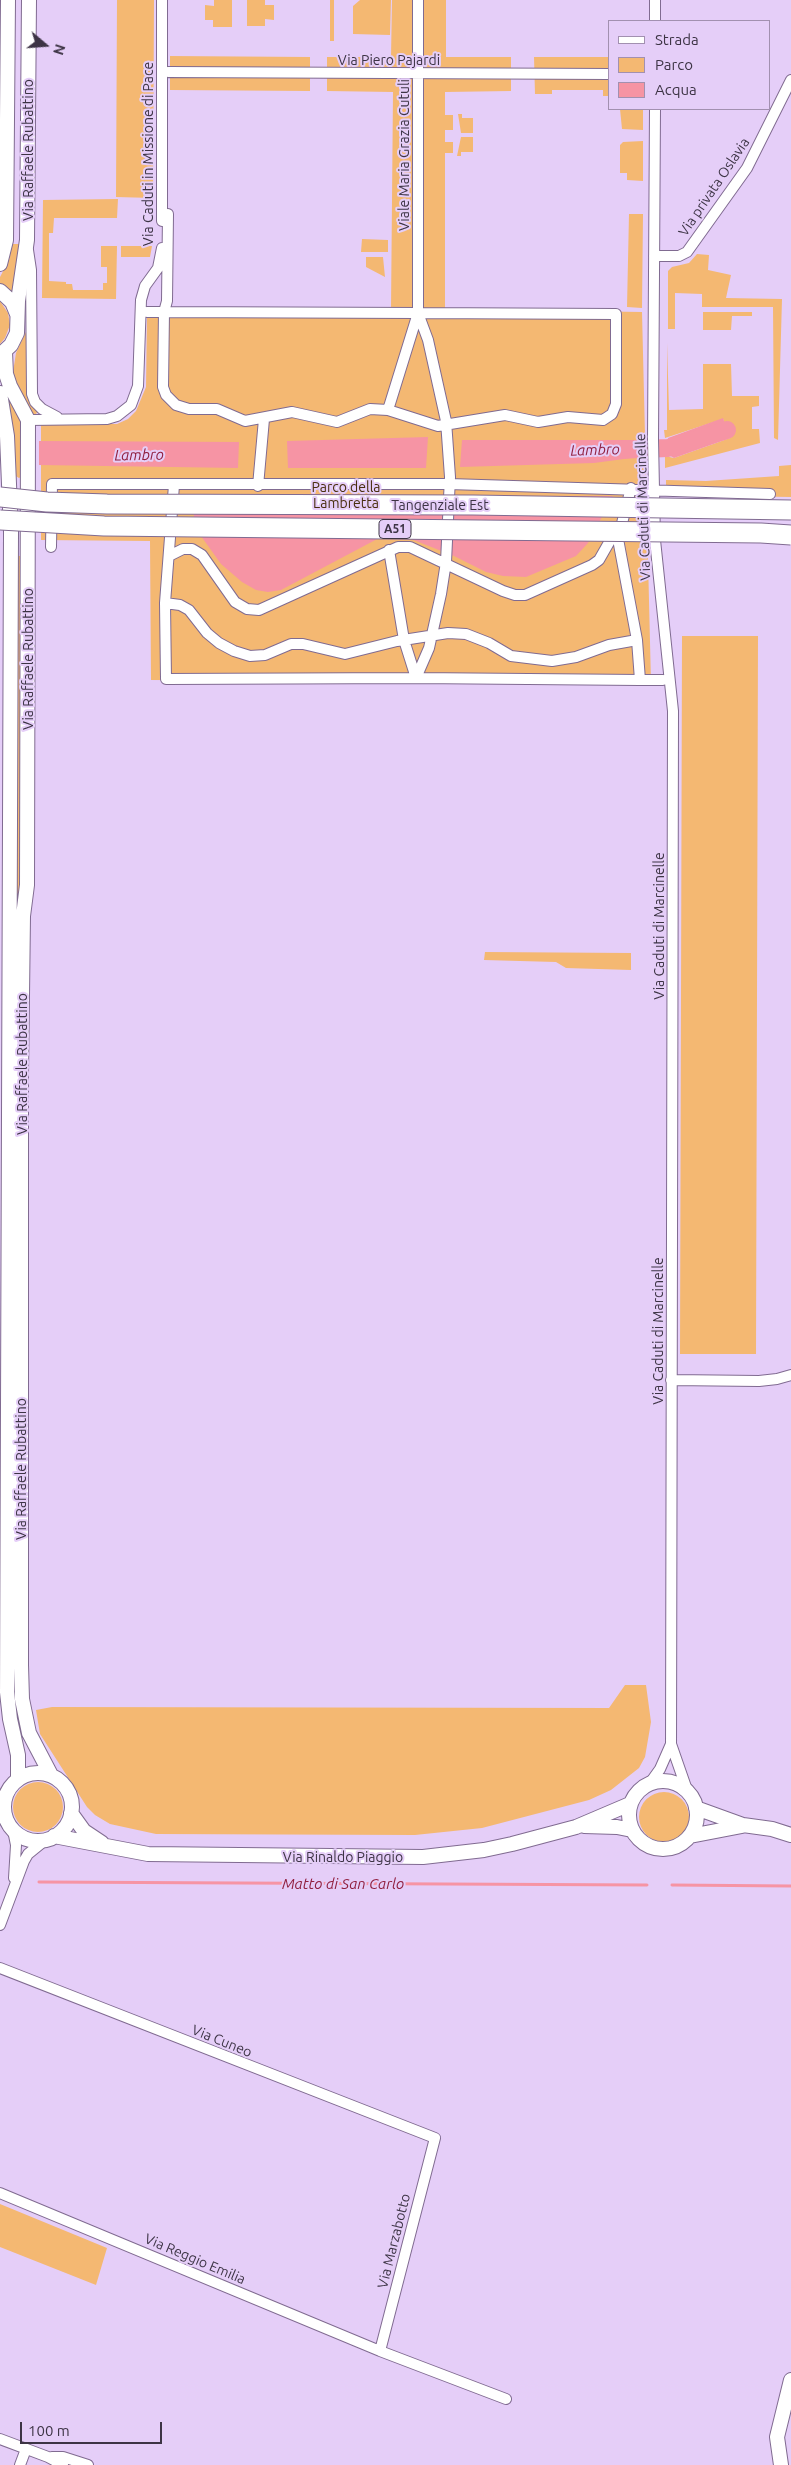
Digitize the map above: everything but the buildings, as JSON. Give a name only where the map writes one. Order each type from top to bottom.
[{"type":"highway","name":"Tangenziale Est","points":[[0,497],[47,502],[107,504],[473,505],[791,510]]},
{"type":"highway","name":"Tangenziale Est","points":[[0,520],[104,526],[761,533],[791,535]]},
{"type":"street","name":"Via Raffaele Rubattino","points":[[0,264],[6,240],[8,0]]},
{"type":"street","name":"Via Raffaele Rubattino","points":[[29,0],[27,240],[16,337],[2,353],[10,386],[28,420],[27,884],[23,916],[22,1074],[21,1665],[22,1699],[28,1733],[51,1775],[60,1781],[68,1791],[72,1803],[71,1813]]},
{"type":"street","name":"Via Caduti in Missione di Pace","points":[[28,420],[107,419],[117,416],[131,405],[138,386],[140,300],[145,286],[158,268],[162,251],[162,0]]},
{"type":"street","name":"Viale Maria Grazia Cutuli","points":[[418,0],[418,311]]},
{"type":"street","points":[[655,0],[655,20]]},
{"type":"street","name":"Via Piero Pajardi","points":[[168,72],[608,74]]},
{"type":"street","name":"Via privata Oslavia","points":[[654,256],[679,256],[687,252],[747,168],[791,80]]},
{"type":"street","name":"Via Caduti di Marcinelle","points":[[655,110],[653,439],[655,547],[671,675],[673,711],[671,1744],[686,1790]]},
{"type":"street","points":[[147,312],[164,312],[418,311],[616,314],[616,404],[608,418],[603,420],[568,417],[538,422],[505,415],[484,417],[447,425],[427,424],[388,410],[370,409],[337,422],[292,412],[264,419],[245,421],[217,409],[189,409],[176,405],[170,400],[163,387],[164,312],[167,302],[168,214]]},
{"type":"street","name":"Via Raffaele Rubattino","points":[[27,240],[32,270],[32,394],[35,402],[42,409],[63,419]]},
{"type":"street","points":[[0,291],[12,302],[18,315]]},
{"type":"street","points":[[388,410],[418,311]]},
{"type":"street","points":[[416,678],[429,648],[446,562],[449,487],[447,425],[430,348],[418,311]]},
{"type":"street","name":"Via Raffaele Rubattino","points":[[0,393],[11,538],[7,1692],[19,1764],[18,1779]]},
{"type":"street","points":[[258,486],[264,419]]},
{"type":"street","points":[[51,547],[52,484],[631,488],[770,494]]},
{"type":"street","points":[[174,485],[165,603],[166,679],[416,678],[662,680]]},
{"type":"street","points":[[631,488],[618,539],[637,640],[640,680]]},
{"type":"street","points":[[169,556],[183,549],[192,548],[202,555],[235,602],[247,609],[259,610],[398,547],[410,547],[446,562],[503,591],[516,595],[525,595],[592,565],[599,560],[611,539],[618,539]]},
{"type":"street","points":[[389,550],[404,640],[416,678]]},
{"type":"street","points":[[165,603],[180,605],[189,610],[207,633],[219,643],[234,651],[250,656],[265,655],[291,644],[303,644],[345,654],[432,634],[466,634],[489,643],[511,656],[552,661],[576,658],[609,645],[637,640]]},
{"type":"street","points":[[672,1380],[759,1381],[791,1375]]},
{"type":"street","name":"Via Caduti di Marcinelle","points":[[650,1783],[660,1769],[671,1744]]},
{"type":"street","points":[[49,1839],[22,1837],[7,1823],[4,1811],[5,1800],[10,1788],[18,1779],[33,1773],[51,1775]]},
{"type":"street","points":[[630,1804],[628,1818],[632,1830],[642,1842],[658,1850],[677,1847],[690,1836],[696,1825],[696,1808],[686,1790],[667,1781],[650,1783]]},
{"type":"street","name":"Via Rinaldo Piaggio","points":[[49,1839],[107,1847],[134,1853],[180,1856],[423,1857],[484,1850],[576,1827],[630,1804],[638,1792],[650,1783]]},
{"type":"street","points":[[696,1808],[743,1826],[772,1829],[791,1835]]},
{"type":"street","points":[[0,1925],[13,1887],[28,1854],[65,1827],[71,1813]]},
{"type":"street","name":"Via Rinaldo Piaggio","points":[[71,1813],[84,1831],[107,1847]]},
{"type":"street","name":"Via Rinaldo Piaggio","points":[[576,1827],[606,1826],[632,1830]]},
{"type":"street","points":[[690,1836],[743,1826]]},
{"type":"street","points":[[13,1830],[16,1845],[13,1887]]},
{"type":"street","name":"Via Cuneo","points":[[0,1968],[435,2138]]},
{"type":"street","name":"Via Marzabotto","points":[[380,2351],[435,2138]]},
{"type":"street","name":"Via Reggio Emilia","points":[[0,2193],[380,2351],[506,2399]]},
{"type":"street","points":[[781,2465],[777,2437],[791,2380]]},
{"type":"street","points":[[0,2439],[48,2457],[63,2465]]},
{"type":"street","points":[[20,2465],[26,2449]]},
{"type":"street","points":[[48,2457],[63,2457],[88,2465]]},
{"type":"green space","points":[[117,0],[154,0],[153,198],[116,197]]},
{"type":"green space","points":[[214,0],[232,0],[232,27],[213,27],[213,20],[205,20],[205,5],[214,6]]},
{"type":"green space","points":[[247,0],[265,0],[265,5],[274,5],[274,20],[265,19],[265,26],[247,26]]},
{"type":"green space","points":[[330,0],[334,0],[334,41],[330,41]]},
{"type":"green space","points":[[360,0],[391,0],[390,35],[353,34],[353,6]]},
{"type":"green space","name":"Parco della Lambretta","points":[[392,0],[446,0],[446,57],[511,57],[511,91],[445,92],[445,115],[453,115],[453,130],[445,130],[445,142],[453,142],[453,153],[445,153],[445,309],[642,312],[651,683],[151,680],[150,541],[41,540],[41,424],[117,424],[128,419],[136,411],[146,387],[147,316],[391,309],[393,92],[327,91],[327,57],[391,57]]},
{"type":"green space","points":[[170,56],[310,57],[310,91],[170,90]]},
{"type":"green space","points":[[534,57],[608,57],[608,96],[603,96],[603,90],[552,90],[552,94],[535,94]]},
{"type":"green space","points":[[620,110],[643,110],[643,130],[622,129]]},
{"type":"green space","points":[[458,114],[462,114],[462,118],[473,118],[473,133],[461,133]]},
{"type":"green space","points":[[461,137],[473,137],[473,152],[461,152],[461,156],[457,156]]},
{"type":"green space","points":[[643,141],[643,181],[627,180],[627,173],[620,173],[620,145],[623,142]]},
{"type":"green space","points":[[118,199],[117,218],[54,218],[53,233],[49,233],[49,281],[72,284],[73,290],[103,290],[103,283],[107,283],[107,267],[101,267],[101,246],[117,246],[116,299],[42,298],[43,200]]},
{"type":"green space","points":[[629,214],[643,214],[642,308],[627,307]]},
{"type":"green space","points":[[362,239],[388,240],[388,252],[361,252]]},
{"type":"green space","points":[[12,244],[22,244],[12,292],[0,284],[0,277],[9,260]]},
{"type":"green space","points":[[121,246],[152,246],[150,257],[121,257]]},
{"type":"green space","points":[[697,254],[709,255],[708,270],[731,275],[726,298],[782,299],[778,440],[774,438],[773,307],[702,307],[702,294],[675,293],[675,329],[668,329],[668,271],[672,267],[689,263]]},
{"type":"green space","points":[[366,257],[383,257],[385,277],[366,267]]},
{"type":"green space","points":[[0,301],[8,313],[10,325],[5,338],[0,344]]},
{"type":"green space","points":[[703,312],[752,312],[752,316],[732,316],[731,330],[703,330]]},
{"type":"green space","points":[[26,332],[27,391],[38,411],[36,414],[42,418],[33,415],[18,387],[13,372],[16,353]]},
{"type":"green space","points":[[667,343],[669,410],[703,409],[703,364],[731,364],[732,396],[759,396],[759,406],[752,407],[752,429],[759,429],[760,443],[665,468],[665,456],[674,458],[730,438],[723,419],[665,438],[664,430],[667,430]]},
{"type":"green space","points":[[10,399],[23,423],[21,477],[19,478],[14,475],[8,400]]},
{"type":"green space","points":[[791,465],[791,497],[666,495],[666,480],[706,481],[779,476],[779,466]]},
{"type":"green space","points":[[16,556],[21,556],[16,1695],[12,1695]]},
{"type":"green space","points":[[682,636],[758,636],[756,1354],[680,1354]]},
{"type":"green space","points":[[485,952],[631,953],[631,970],[566,968],[556,962],[484,960]]},
{"type":"green space","points":[[625,1685],[646,1685],[651,1722],[645,1757],[639,1768],[611,1790],[589,1800],[482,1828],[415,1835],[156,1834],[110,1824],[95,1815],[87,1807],[40,1734],[36,1710],[52,1707],[609,1708]]},
{"type":"green space","points":[[33,1782],[43,1782],[56,1789],[63,1802],[63,1812],[56,1825],[43,1832],[33,1832],[24,1828],[17,1821],[13,1812],[13,1802],[17,1793],[24,1786]]},
{"type":"green space","points":[[659,1792],[669,1792],[682,1799],[689,1812],[689,1822],[682,1835],[669,1842],[659,1842],[650,1838],[643,1831],[639,1822],[639,1812],[643,1803],[650,1796]]},
{"type":"green space","points":[[0,2204],[107,2248],[96,2285],[0,2247]]},
{"type":"water","points":[[723,418],[730,438],[674,458],[669,455],[668,438]]},
{"type":"water","points":[[428,437],[426,468],[288,468],[287,441]]},
{"type":"water","points":[[462,440],[637,440],[639,457],[594,463],[460,467]]},
{"type":"water","points":[[39,441],[239,442],[238,468],[39,465]]},
{"type":"water","points":[[193,496],[613,496],[588,543],[576,556],[526,577],[503,576],[486,572],[454,556],[406,537],[381,537],[281,590],[268,592],[256,590],[242,582],[221,564],[201,536],[194,519]]},
{"type":"waterway","name":"Lambro","points":[[615,450],[668,448],[727,430]]},
{"type":"waterway","name":"Matto di San Carlo","points":[[39,1882],[647,1885]]},
{"type":"waterway","name":"Matto di San Carlo","points":[[672,1885],[791,1886]]}]
